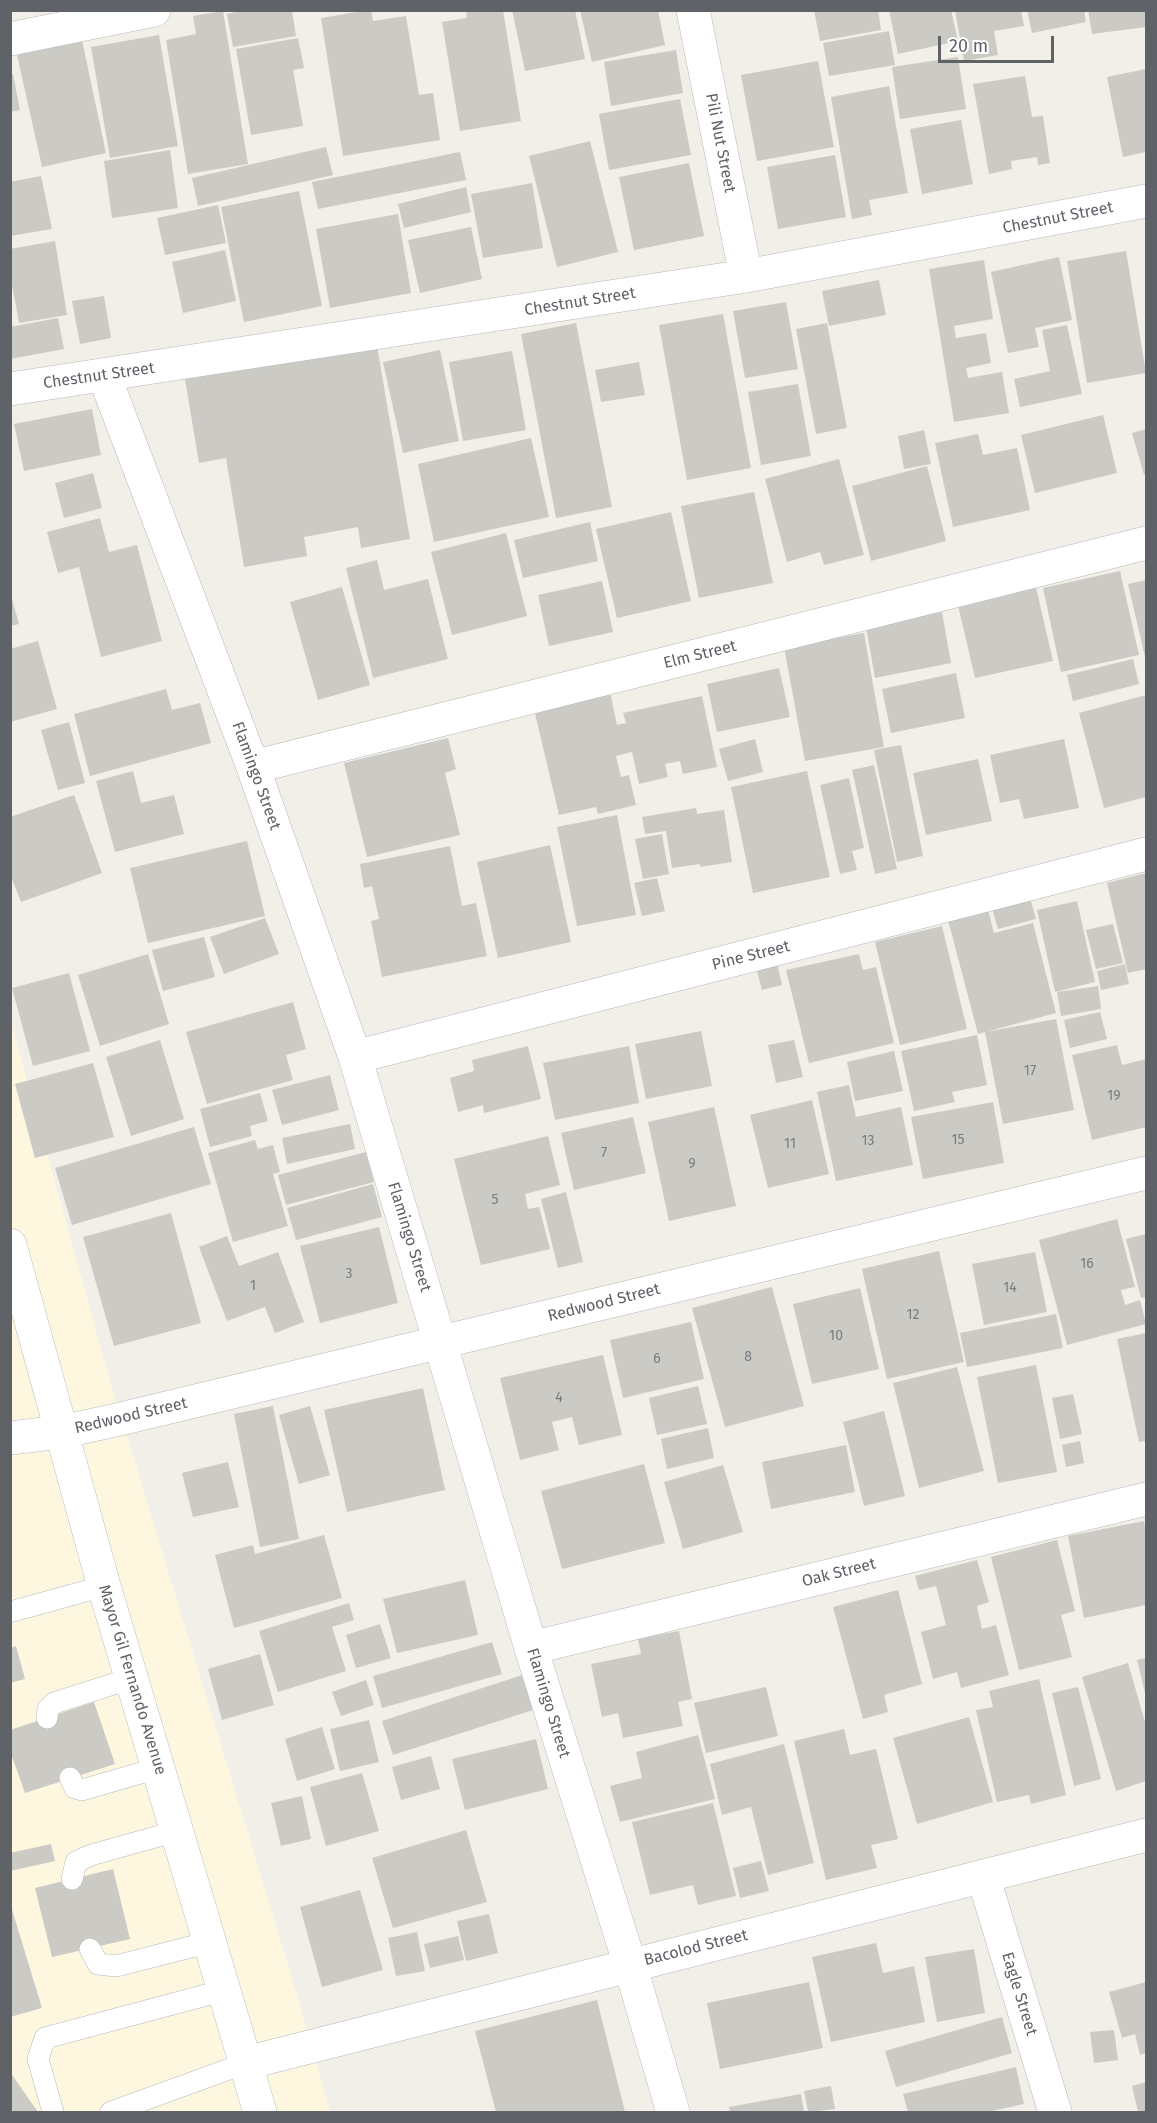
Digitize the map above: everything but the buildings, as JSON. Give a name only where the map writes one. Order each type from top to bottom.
[{"type":"street","points":[[10,39],[154,10]]},
{"type":"street","name":"Pili Nut Street","points":[[693,10],[746,276]]},
{"type":"street","name":"Chestnut Street","points":[[10,389],[746,276],[1146,201]]},
{"type":"street","name":"Flamingo Street","points":[[104,375],[253,767],[355,1057],[531,1648],[630,1965],[673,2112]]},
{"type":"street","name":"Elm Street","points":[[253,767],[1146,543]]},
{"type":"street","name":"Pine Street","points":[[355,1057],[1146,854]]},
{"type":"street","name":"Redwood Street","points":[[61,1432],[1146,1173]]},
{"type":"street","name":"Mayor Gil Fernando Avenue","points":[[10,1245],[104,1586],[260,2112]]},
{"type":"street","points":[[10,1438],[61,1432]]},
{"type":"street","name":"Oak Street","points":[[531,1648],[1146,1499]]},
{"type":"street","name":"Bacolod Street","points":[[246,2064],[1146,1835]]},
{"type":"street","name":"Eagle Street","points":[[983,1876],[1055,2112]]},
{"type":"lane","points":[[10,1612],[104,1586]]},
{"type":"lane","points":[[47,1718],[48,1709],[54,1703],[132,1678]]},
{"type":"lane","points":[[70,1778],[75,1788],[82,1790],[158,1768]]},
{"type":"lane","points":[[72,1879],[76,1862],[177,1831]]},
{"type":"lane","points":[[90,1949],[98,1964],[116,1966],[210,1942]]},
{"type":"lane","points":[[53,2112],[38,2059],[45,2037],[225,1990]]},
{"type":"lane","points":[[111,2112],[246,2064]]},
{"type":"shaded area","points":[[10,1019],[108,1374],[295,1988],[330,2112],[11,2112]]}]
